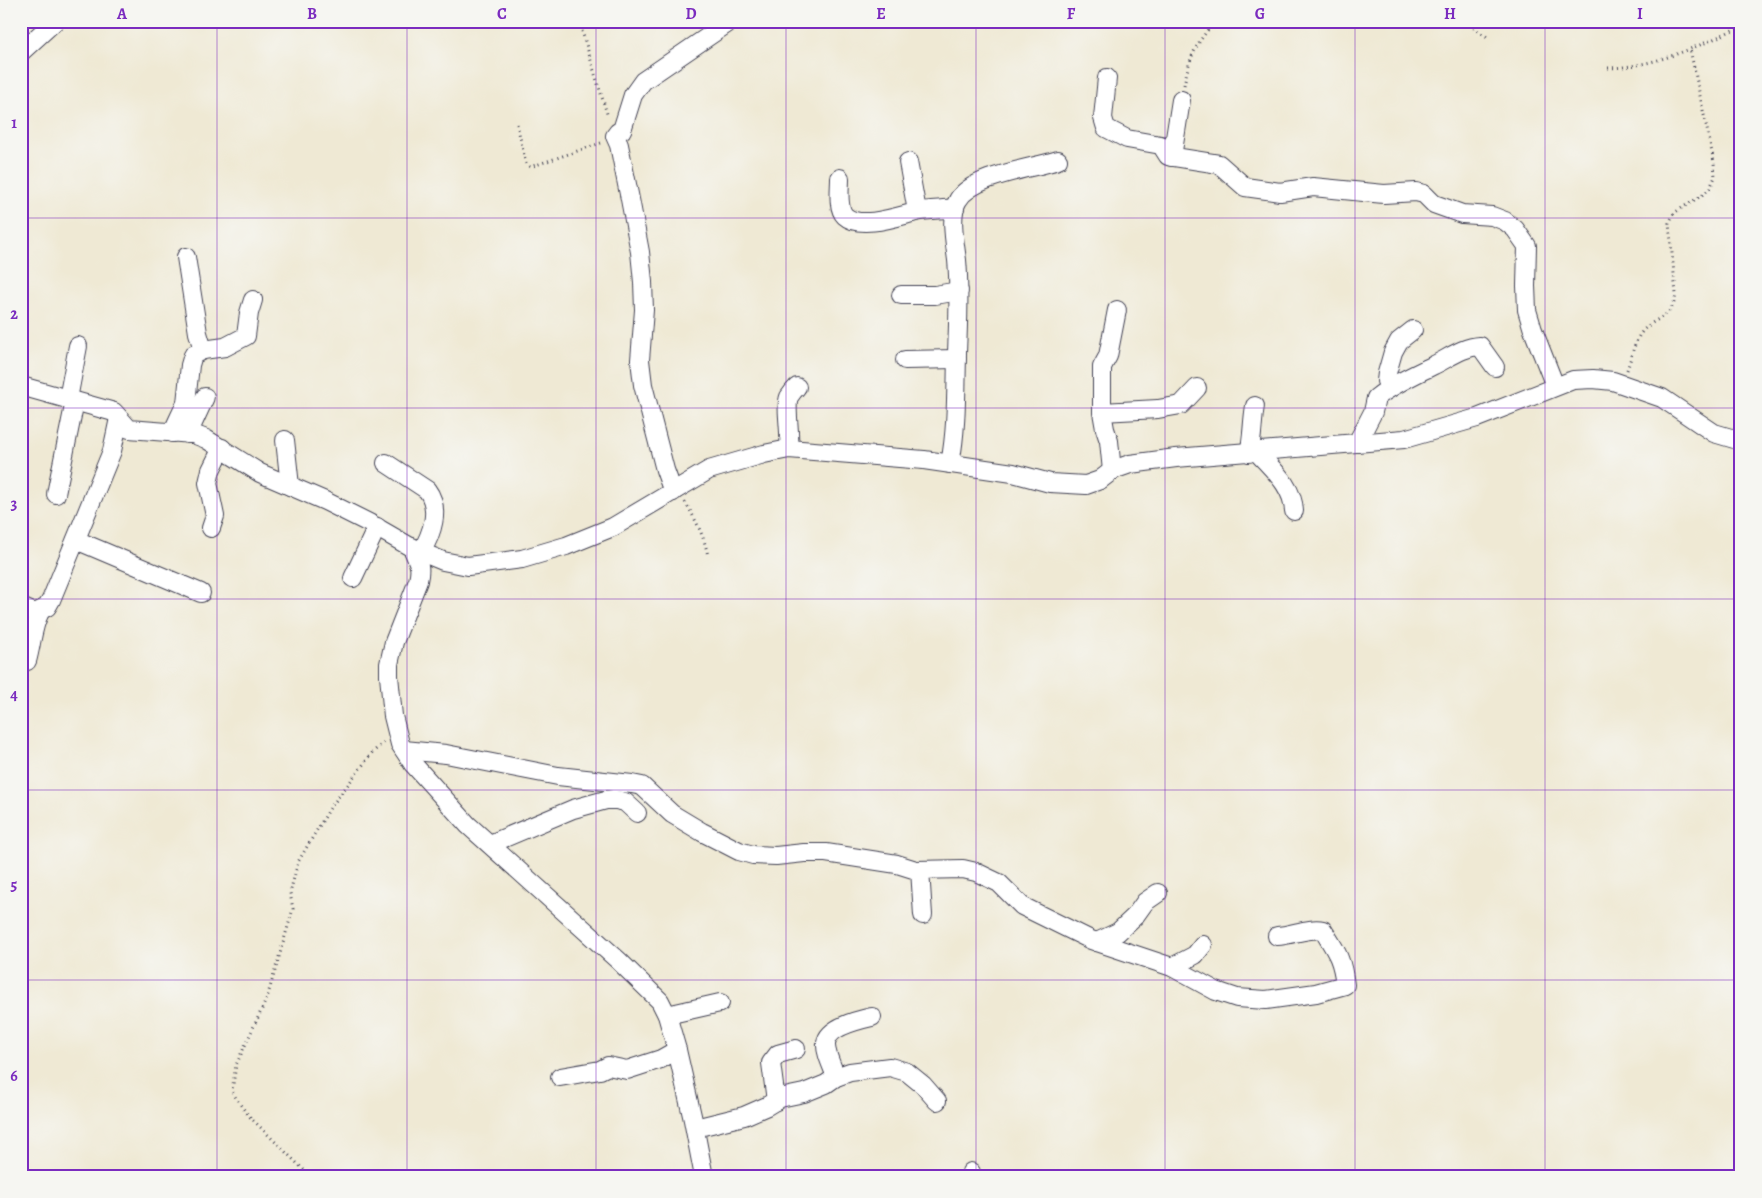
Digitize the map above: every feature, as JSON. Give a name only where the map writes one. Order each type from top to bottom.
[{"type":"street","points":[[21,52],[55,21]]},
{"type":"street","points":[[675,490],[665,470],[643,385],[640,360],[644,310],[642,272],[617,134],[622,130],[633,96],[643,81],[731,21]]},
{"type":"street","points":[[1107,78],[1102,118],[1106,128],[1127,138],[1161,144],[1168,156],[1220,164],[1245,186],[1280,192],[1313,186],[1384,194],[1416,192],[1424,194],[1434,204],[1455,212],[1492,216],[1505,221],[1515,229],[1527,246],[1527,310],[1555,386]]},
{"type":"street","points":[[1172,157],[1181,100]]},
{"type":"street","points":[[950,464],[956,412],[959,291],[954,231],[955,208],[958,200],[973,185],[989,178],[1058,160]]},
{"type":"street","points":[[908,162],[917,212]]},
{"type":"street","points":[[840,178],[841,211],[846,217],[857,220],[879,221],[917,212],[955,208]]},
{"type":"street","points":[[186,257],[198,333],[203,350]]},
{"type":"street","points":[[901,295],[936,295],[959,291]]},
{"type":"street","points":[[180,433],[193,355],[203,350],[225,348],[246,336],[249,312],[253,300]]},
{"type":"street","points":[[1112,471],[1109,441],[1102,412],[1102,367],[1108,356],[1117,310]]},
{"type":"street","points":[[1390,388],[1386,382],[1393,352],[1399,341],[1413,330]]},
{"type":"street","points":[[56,494],[72,400],[78,346]]},
{"type":"street","points":[[1357,443],[1373,412],[1376,398],[1390,388],[1456,353],[1473,347],[1480,346],[1495,367]]},
{"type":"street","points":[[905,360],[957,359]]},
{"type":"street","points":[[21,386],[114,412],[129,429],[180,433],[206,439],[260,473],[325,501],[416,550],[443,561],[468,566],[522,560],[566,546],[613,527],[709,470],[764,454],[789,449],[924,460],[1013,473],[1050,482],[1086,485],[1100,480],[1112,471],[1130,464],[1176,458],[1404,439],[1477,418],[1572,380],[1593,379],[1622,384],[1662,398],[1723,437],[1741,441]]},
{"type":"street","points":[[789,449],[790,426],[787,409],[789,397],[797,387]]},
{"type":"street","points":[[1102,412],[1158,409],[1181,405],[1197,388]]},
{"type":"street","points":[[180,433],[205,397]]},
{"type":"street","points":[[1255,406],[1252,420],[1253,452],[1283,481],[1293,502],[1294,511]]},
{"type":"street","points":[[27,661],[32,647],[34,624],[40,612],[47,607],[51,600],[76,540],[112,451],[119,418]]},
{"type":"street","points":[[285,440],[290,486]]},
{"type":"street","points":[[212,528],[215,516],[208,483],[211,470],[222,448]]},
{"type":"street","points":[[386,463],[431,495],[435,510],[429,539],[416,550]]},
{"type":"street","points":[[353,578],[377,528]]},
{"type":"street","points":[[76,540],[200,593]]},
{"type":"street","points":[[416,550],[420,572],[394,642],[389,664],[397,734],[404,750],[420,773],[468,825],[660,1001],[668,1015],[695,1128],[704,1177]]},
{"type":"street","points":[[21,606],[35,613],[40,612]]},
{"type":"street","points":[[404,750],[446,754],[558,776],[642,786],[672,814],[739,851],[753,855],[776,856],[804,852],[826,853],[897,864],[920,870],[963,869],[988,877],[1004,888],[1022,906],[1097,942],[1172,967],[1216,991],[1237,998],[1266,1000],[1316,993],[1344,984],[1344,974],[1338,951],[1323,930],[1315,928],[1295,934],[1278,936]]},
{"type":"street","points":[[490,844],[573,809],[606,800],[625,802],[637,813]]},
{"type":"street","points":[[920,870],[923,915]]},
{"type":"street","points":[[1097,942],[1118,932],[1146,902],[1158,893]]},
{"type":"street","points":[[1172,967],[1196,955],[1203,945]]},
{"type":"street","points":[[668,1015],[720,1003]]},
{"type":"street","points":[[836,1077],[826,1043],[829,1036],[842,1025],[872,1017]]},
{"type":"street","points":[[776,1101],[771,1063],[778,1054],[796,1049]]},
{"type":"street","points":[[560,1077],[600,1070],[608,1066],[627,1070],[661,1060],[676,1050]]},
{"type":"street","points":[[695,1128],[744,1116],[780,1098],[804,1094],[836,1077],[850,1072],[890,1067],[907,1072],[923,1085],[937,1102]]},
{"type":"path","points":[[1181,100],[1189,59],[1196,46],[1215,21]]},
{"type":"path","points":[[1460,21],[1489,38]]},
{"type":"path","points":[[1608,68],[1621,68],[1690,49],[1741,26]]},
{"type":"path","points":[[517,124],[526,164],[530,167],[572,154],[617,134],[612,126],[582,32]]},
{"type":"path","points":[[1622,384],[1640,336],[1652,323],[1669,312],[1674,304],[1676,294],[1669,229],[1671,218],[1678,210],[1704,194],[1710,188],[1715,177],[1714,162],[1690,49]]},
{"type":"path","points":[[675,490],[698,522],[708,556]]},
{"type":"path","points":[[311,1177],[239,1103],[232,1091],[236,1065],[267,998],[293,909],[290,894],[298,862],[330,808],[372,753],[384,741],[397,734]]},
{"type":"path","points":[[1725,1177],[1741,1161]]}]
